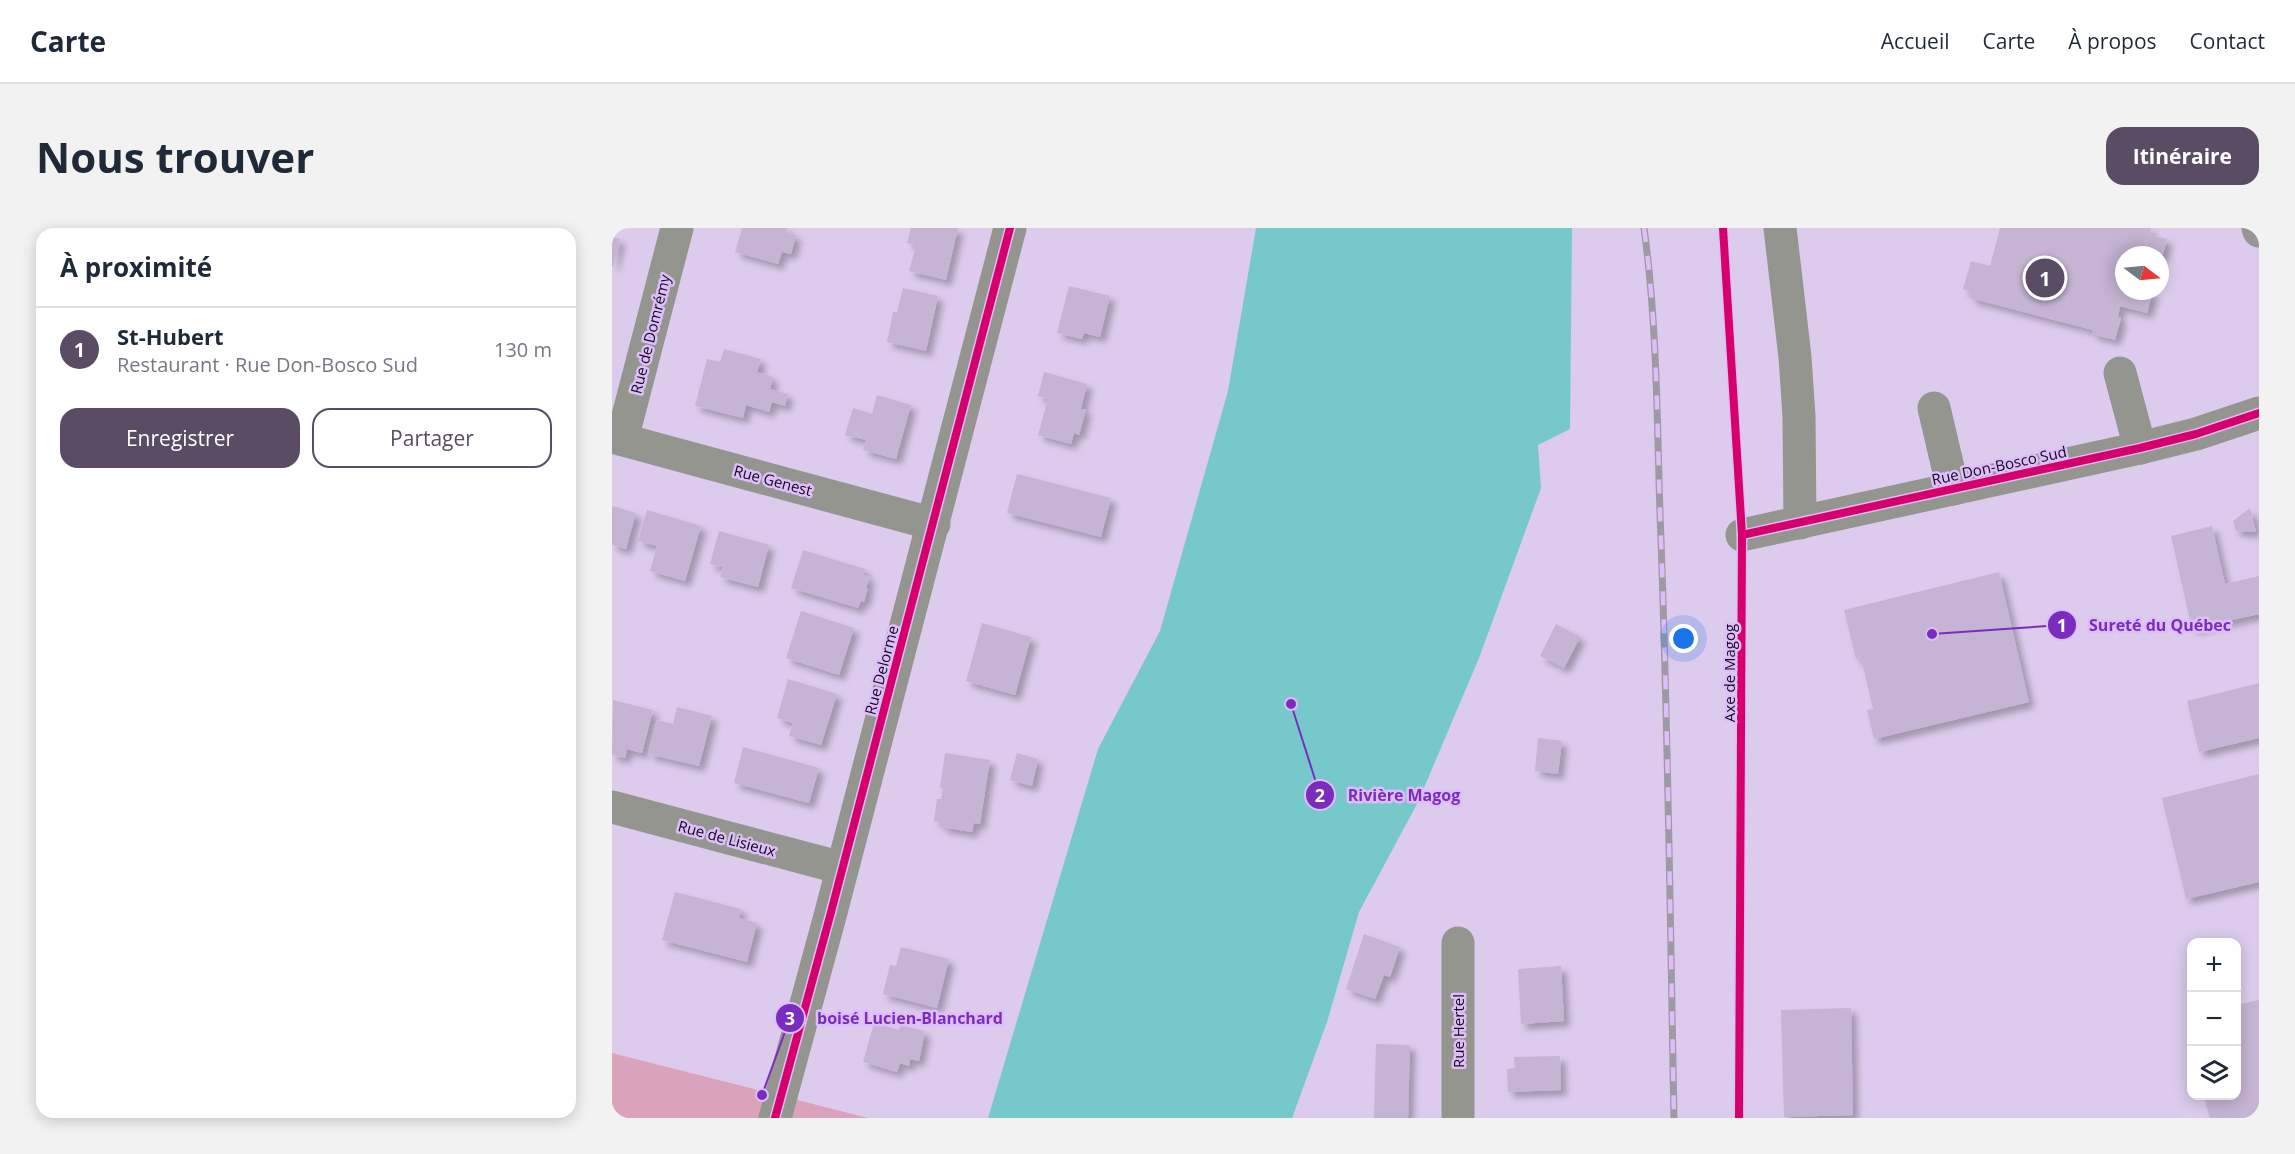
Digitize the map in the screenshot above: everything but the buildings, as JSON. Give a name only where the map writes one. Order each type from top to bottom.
[{"type":"street","name":"Rue de Domrémy","points":[[617,438],[677,228]]},
{"type":"street","name":"Rue Delorme","points":[[775,1118],[934,524],[1010,228]]},
{"type":"street","points":[[1780,228],[1795,357],[1800,523]]},
{"type":"street","points":[[2120,373],[2140,448]]},
{"type":"street","points":[[1934,408],[1953,489]]},
{"type":"street","name":"Rue Don-Bosco Sud","points":[[1742,535],[2140,448],[2196,434],[2259,413]]},
{"type":"street","name":"Rue Genest","points":[[617,438],[934,524]]},
{"type":"street","name":"Rue de Lisieux","points":[[612,807],[842,868]]},
{"type":"street","name":"Rue Hertel","points":[[1458,944],[1458,1118]]},
{"type":"shaded area","points":[[1256,228],[1572,228],[1570,429],[1538,445],[1541,488],[1479,658],[1418,802],[1359,912],[1327,1022],[1292,1118],[988,1118],[1098,749],[1160,631],[1228,391]]},
{"type":"shaded area","points":[[612,1053],[868,1118],[612,1118]]},
{"type":"railway","points":[[1644,228],[1652,299],[1657,407],[1667,740],[1674,1118]]},
{"type":"cycle path","points":[[775,1118],[1010,228]]},
{"type":"cycle path","name":"Axe de Magog","points":[[1723,228],[1742,535],[1739,1118]]},
{"type":"cycle path","points":[[1742,535],[2140,448],[2196,434],[2259,413]]},
{"type":"place","name":"St-Hubert","points":[[2045,278]]},
{"type":"place","name":"Sureté du Québec","points":[[1932,634]]},
{"type":"place","name":"Rivière Magog","points":[[1291,704]]},
{"type":"place","name":"boisé Lucien-Blanchard","points":[[762,1095]]}]
